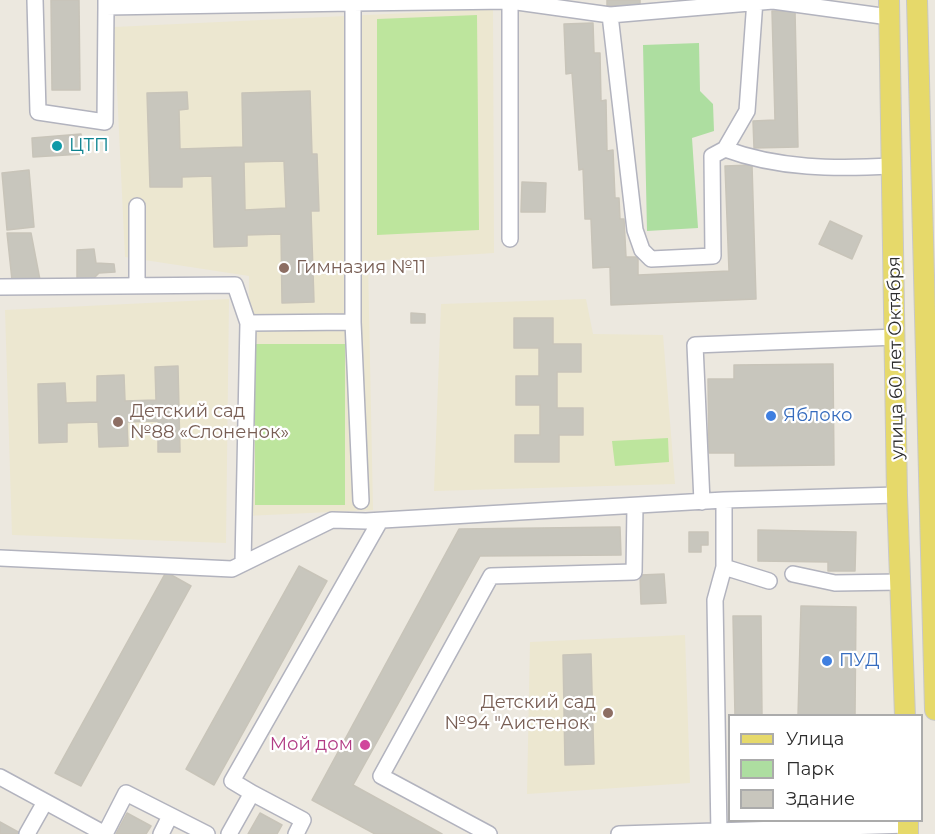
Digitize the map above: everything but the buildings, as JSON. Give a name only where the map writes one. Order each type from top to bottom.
[{"type":"main road","name":"улица 60 лет Октября","points":[[917,0],[932,431],[935,710]]},
{"type":"main road","name":"улица 60 лет Октября","points":[[889,9],[897,337],[897,495],[905,714]]},
{"type":"main road","points":[[891,79],[919,80]]},
{"type":"lane","points":[[35,0],[38,112],[105,122],[106,3],[510,2],[610,15],[649,6],[773,1],[889,9]]},
{"type":"lane","points":[[510,2],[510,239]]},
{"type":"lane","points":[[610,15],[635,230],[642,250],[651,259],[712,256],[712,156],[725,148],[747,111],[754,2]]},
{"type":"lane","points":[[353,3],[353,322],[361,501]]},
{"type":"lane","points":[[725,148],[754,159],[819,168],[892,166]]},
{"type":"lane","points":[[136,206],[137,286]]},
{"type":"lane","points":[[0,287],[235,285],[248,323],[243,563]]},
{"type":"lane","points":[[248,323],[353,322]]},
{"type":"lane","points":[[702,502],[695,345],[897,337]]},
{"type":"lane","points":[[0,558],[232,569],[332,520],[380,520],[724,500],[897,495]]},
{"type":"lane","points":[[719,832],[715,600],[724,567],[724,500]]},
{"type":"lane","points":[[489,834],[381,776],[491,576],[634,572],[635,506]]},
{"type":"lane","points":[[296,834],[303,820],[232,781],[380,520]]},
{"type":"lane","points":[[724,567],[769,581]]},
{"type":"lane","points":[[793,574],[835,583],[900,582]]},
{"type":"lane","points":[[2,784],[45,802],[105,834],[126,793],[207,834]]},
{"type":"lane","points":[[229,834],[252,793]]},
{"type":"lane","points":[[27,834],[45,802]]},
{"type":"lane","points":[[160,834],[170,816]]},
{"type":"lane","points":[[619,834],[908,827]]},
{"type":"shaded area","name":"Гимназия №11","points":[[493,9],[494,253],[368,261],[373,510],[246,516],[249,276],[125,257],[114,27]]},
{"type":"shaded area","name":"Детский сад №88 «Слоненок»","points":[[229,299],[226,543],[12,535],[5,310]]},
{"type":"shaded area","points":[[586,299],[593,334],[663,335],[675,484],[434,491],[441,304]]},
{"type":"shaded area","name":"Детский сад №94 \"Аистенок\"","points":[[685,635],[690,783],[527,794],[530,642]]},
{"type":"green space","points":[[477,15],[479,230],[377,235],[377,19]]},
{"type":"green space","points":[[699,43],[700,91],[713,104],[714,131],[692,138],[698,228],[647,231],[643,45]]},
{"type":"green space","points":[[255,344],[345,344],[345,505],[255,505]]},
{"type":"green space","points":[[668,438],[669,462],[615,466],[612,441]]},
{"type":"place","name":"ЦТП","points":[[57,146]]},
{"type":"place","name":"Гимназия №11","points":[[284,268]]},
{"type":"place","name":"Яблоко","points":[[771,416]]},
{"type":"place","name":"Детский сад №88 «Слоненок»","points":[[118,422]]},
{"type":"place","name":"ПУД","points":[[827,661]]},
{"type":"place","name":"Детский сад №94 \"Аистенок\"","points":[[608,713]]},
{"type":"place","name":"Мой дом","points":[[365,745]]}]
